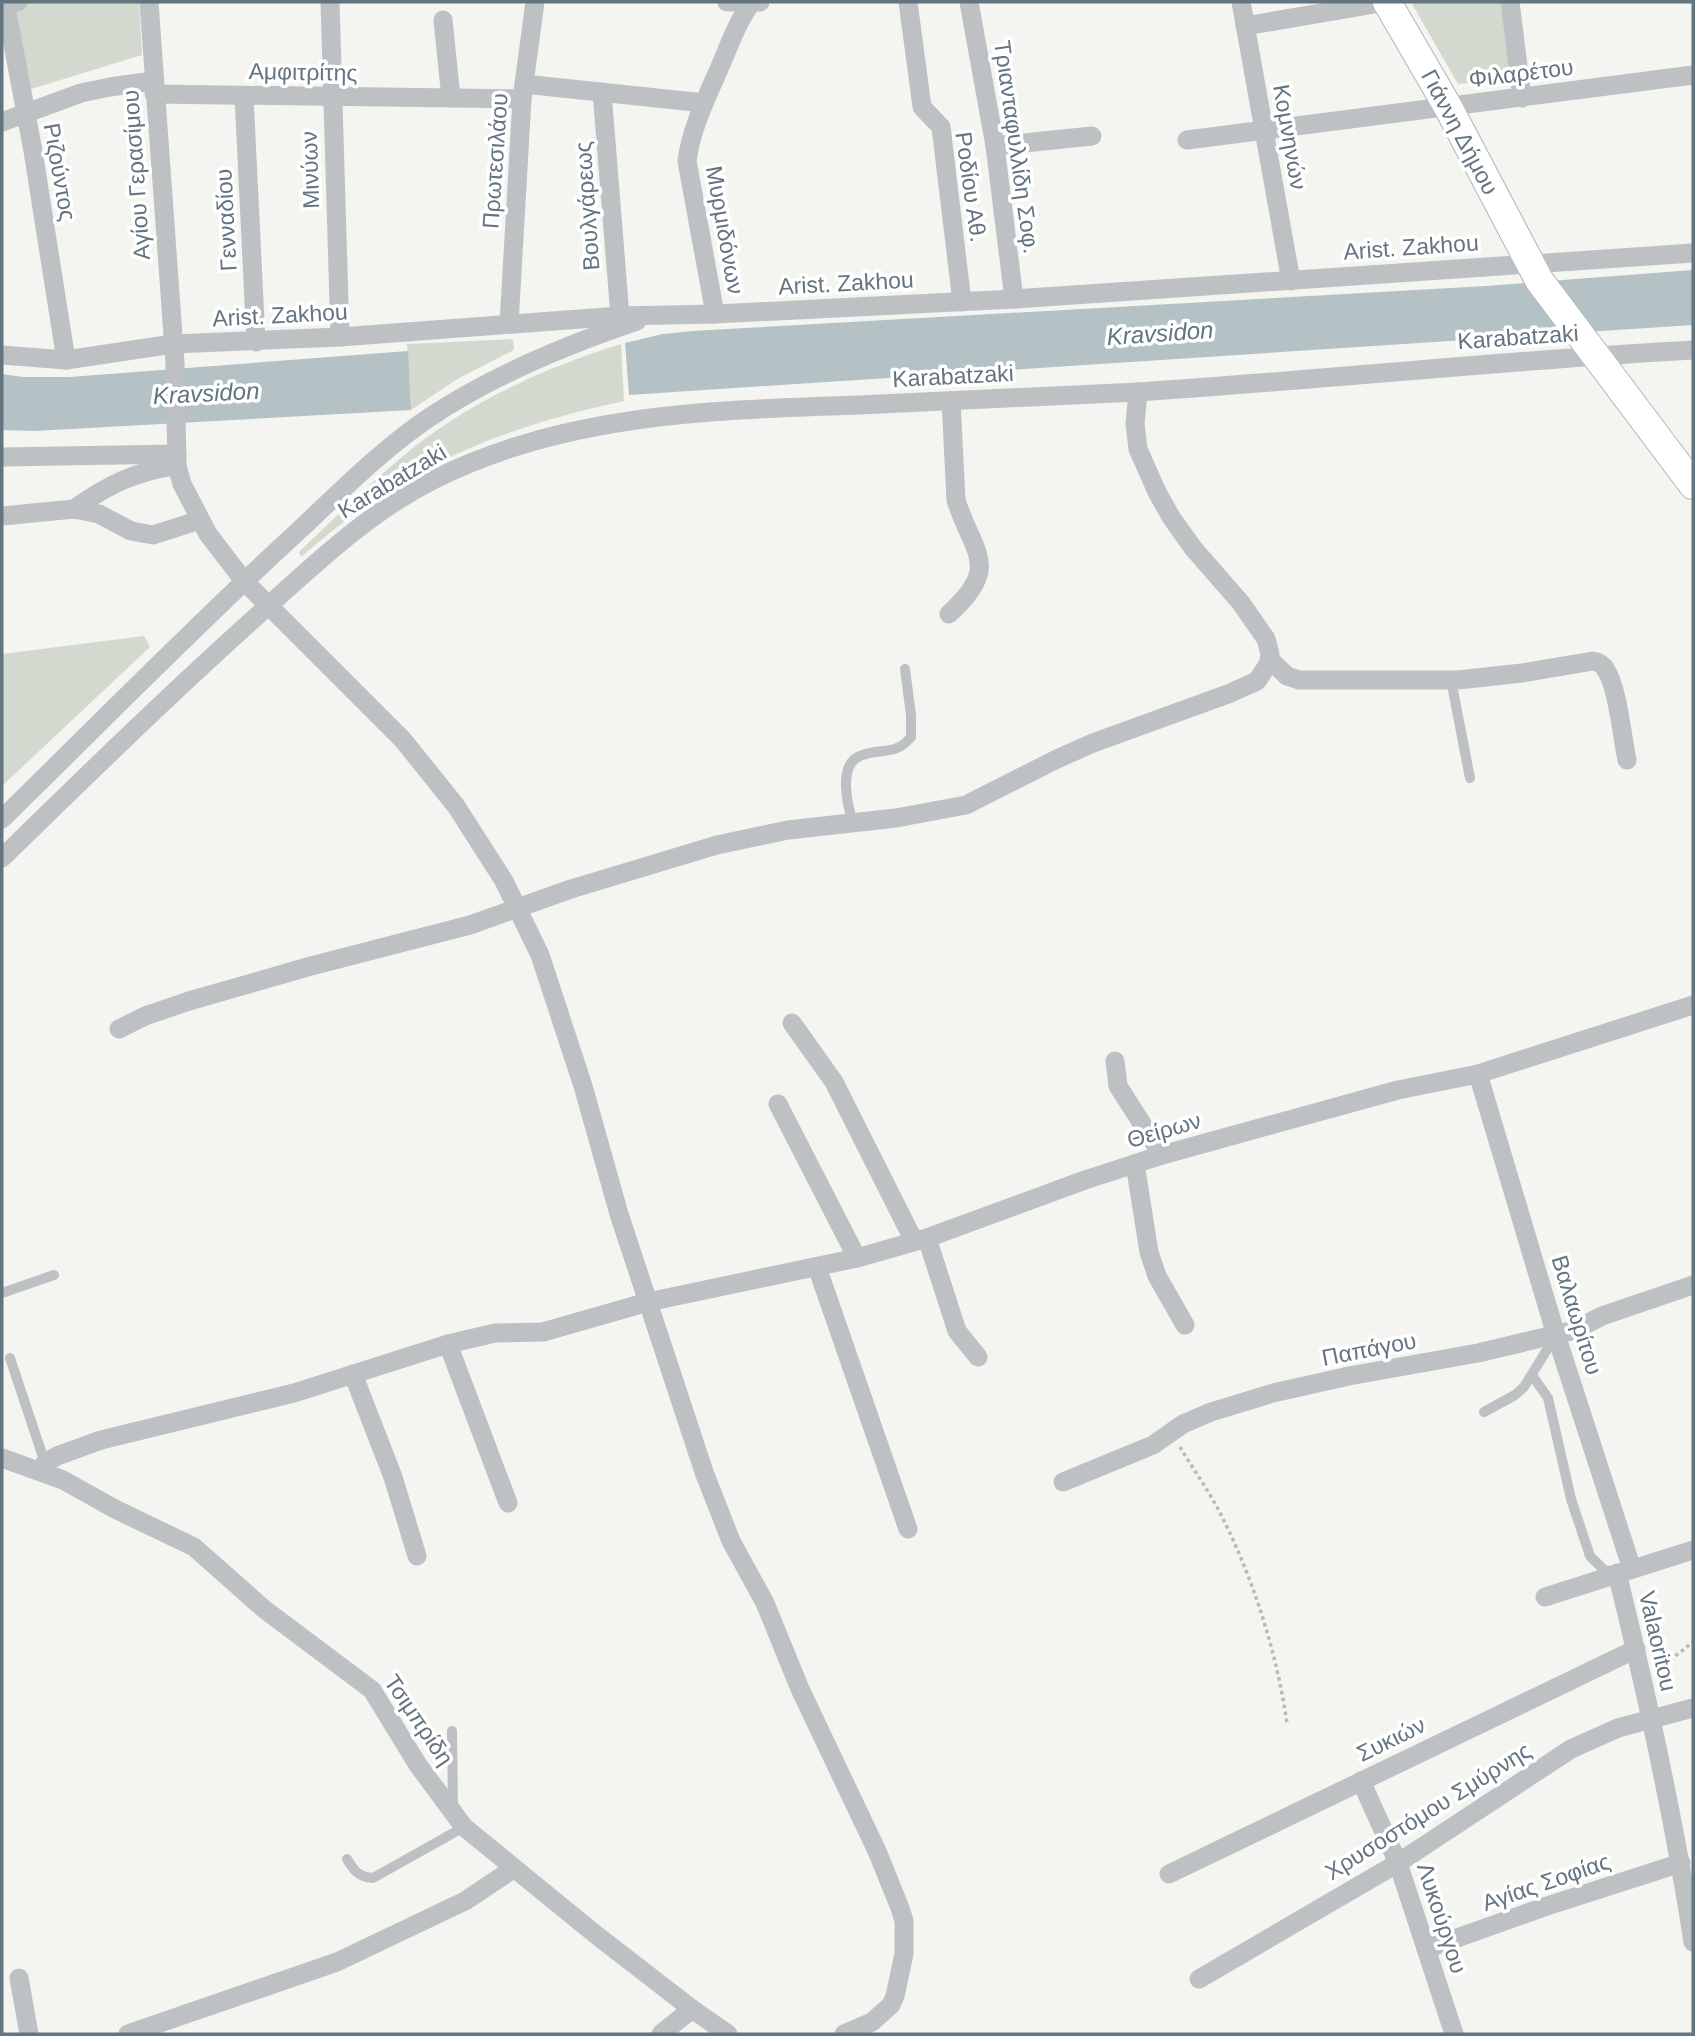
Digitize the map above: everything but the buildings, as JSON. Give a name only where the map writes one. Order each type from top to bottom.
[{"type":"street","name":"Ριζούντος","points":[[19,2],[7,4],[6,7],[66,360]]},
{"type":"street","name":"Αγίου Γερασίμου","points":[[149,2],[174,354],[177,460],[185,493],[208,534],[244,581],[267,607],[378,715],[433,775],[474,832],[519,907],[540,954],[648,1302],[715,1502],[741,1561],[765,1603],[800,1689],[877,1851],[904,1921],[904,1954],[891,2005],[872,2022],[844,2034]]},
{"type":"street","name":"Μινύων","points":[[330,2],[340,337]]},
{"type":"street","name":"Πρωτεσιλάου","points":[[509,324],[523,91],[535,2]]},
{"type":"street","points":[[727,2],[754,2]]},
{"type":"street","name":"Μυρμιδόνων","points":[[715,314],[687,161],[690,142],[704,103],[742,15],[754,2]]},
{"type":"street","name":"Ροδίου Αθ.","points":[[908,2],[922,107],[941,127],[962,302]]},
{"type":"street","name":"Τριανταφυλλίδη Σοφ.","points":[[970,2],[995,146],[1014,299]]},
{"type":"street","name":"Κομνηνών","points":[[1241,2],[1291,281]]},
{"type":"street","points":[[1245,26],[1386,2]]},
{"type":"street","name":"Γιάννη Δήμου","points":[[1386,2],[1448,107],[1534,271],[1693,485]]},
{"type":"street","points":[[1510,2],[1522,98]]},
{"type":"street","points":[[443,20],[451,98]]},
{"type":"street","name":"Φιλαρέτου","points":[[1187,140],[1693,75]]},
{"type":"street","name":"Αμφιτρίτης","points":[[2,122],[81,93],[154,88],[244,96],[333,97],[451,98],[523,91],[603,92],[704,103]]},
{"type":"street","name":"Βουλγάρεως","points":[[603,92],[620,316]]},
{"type":"street","name":"Γενναδίου","points":[[244,96],[256,342]]},
{"type":"street","points":[[995,146],[1092,136]]},
{"type":"street","name":"Arist. Zakhou","points":[[2,355],[66,360],[174,354],[256,342],[620,316],[962,302],[1291,281],[1534,271],[1693,253]]},
{"type":"street","points":[[2,820],[244,581],[385,452],[447,406],[492,381],[636,322],[672,315]]},
{"type":"street","name":"Karabatzaki","points":[[2,858],[157,706],[345,537],[391,505],[452,471],[522,444],[583,428],[696,413],[1138,391],[1589,347],[1693,350]]},
{"type":"street","points":[[119,1029],[189,1000],[470,925],[571,889],[752,836],[853,824],[966,805],[1093,743],[1243,689],[1257,681],[1263,675],[1269,659],[1266,639],[1241,603],[1193,548],[1171,517],[1144,468],[1135,424],[1138,391]]},
{"type":"street","points":[[949,614],[972,591],[980,565],[974,540],[956,500],[951,401]]},
{"type":"street","points":[[2,457],[177,460]]},
{"type":"street","points":[[74,509],[122,479],[177,460]]},
{"type":"street","points":[[2,516],[74,509],[99,514],[131,531],[153,535],[200,520]]},
{"type":"street","points":[[1269,659],[1287,676],[1299,680],[1451,680],[1600,662],[1611,681],[1626,760]]},
{"type":"street","name":"Θείρων","points":[[43,1467],[57,1456],[102,1440],[238,1408],[449,1344],[495,1333],[543,1332],[648,1302],[857,1258],[920,1239],[1162,1155],[1398,1090],[1478,1074],[1693,1005]]},
{"type":"street","points":[[792,1023],[834,1082],[920,1239],[957,1331],[978,1357]]},
{"type":"street","points":[[1115,1061],[1118,1086],[1162,1155]]},
{"type":"street","name":"Βαλαωρίτου","points":[[1478,1074],[1625,1571]]},
{"type":"street","points":[[778,1104],[857,1258]]},
{"type":"street","points":[[1135,1164],[1149,1252],[1157,1276],[1185,1325]]},
{"type":"street","points":[[817,1267],[908,1529]]},
{"type":"street","name":"Παπάγου","points":[[1063,1482],[1153,1446],[1183,1424],[1211,1412],[1273,1393],[1349,1376],[1478,1353],[1575,1330],[1602,1316],[1693,1285]]},
{"type":"street","points":[[449,1344],[508,1503]]},
{"type":"street","points":[[353,1374],[393,1477],[417,1556]]},
{"type":"street","name":"Τσιμπρίδη","points":[[2,1458],[43,1467],[124,1514],[194,1547],[301,1639],[364,1683],[378,1698],[385,1715],[458,1820],[513,1869],[692,2009],[729,2034]]},
{"type":"street","points":[[1545,1597],[1693,1550]]},
{"type":"street","name":"Valaoritou","points":[[1625,1571],[1636,1649],[1681,1863],[1693,1942]]},
{"type":"street","name":"Συκιών","points":[[1169,1874],[1636,1649]]},
{"type":"street","name":"Χρυσοστόμου Σμύρνης","points":[[1199,1979],[1398,1863],[1571,1749],[1618,1728],[1693,1708]]},
{"type":"street","name":"Λυκούργου","points":[[1361,1782],[1398,1863],[1454,2034]]},
{"type":"street","name":"Αγίας Σοφίας","points":[[1426,1949],[1681,1863]]},
{"type":"street","points":[[128,2034],[337,1962],[465,1901],[513,1869]]},
{"type":"street","points":[[19,1978],[29,2034]]},
{"type":"street","points":[[661,2034],[692,2009]]},
{"type":"lane","points":[[853,824],[846,797],[849,769],[853,761],[860,756],[900,748],[911,737],[905,669]]},
{"type":"lane","points":[[1451,680],[1470,778]]},
{"type":"lane","points":[[2,1293],[54,1275]]},
{"type":"lane","points":[[1484,1412],[1515,1395],[1532,1375],[1556,1335]]},
{"type":"lane","points":[[10,1358],[43,1467]]},
{"type":"lane","name":"Valaoritou","points":[[1532,1375],[1548,1398],[1571,1499],[1590,1556],[1604,1570],[1625,1571]]},
{"type":"lane","points":[[347,1859],[356,1873],[362,1877],[373,1878],[458,1820],[452,1731]]},
{"type":"path","points":[[1172,1433],[1215,1504],[1234,1543],[1269,1638],[1280,1680],[1287,1724]]},
{"type":"path","points":[[1642,1677],[1658,1670],[1693,1642]]},
{"type":"shaded area","points":[[10,2],[139,2],[142,55],[28,90]]},
{"type":"shaded area","points":[[1411,2],[1503,2],[1513,80],[1458,84]]},
{"type":"shaded area","points":[[513,339],[514,350],[459,378],[411,410],[407,344]]},
{"type":"shaded area","points":[[621,344],[624,401],[533,425],[452,456],[376,499],[301,557],[299,552],[376,480],[452,420],[534,376]]},
{"type":"shaded area","points":[[144,636],[150,647],[2,786],[2,654]]},
{"type":"water","name":"Kravsidon","points":[[1693,270],[1693,325],[629,395],[625,343],[663,334],[1486,286]]},
{"type":"water","name":"Kravsidon","points":[[408,351],[411,410],[35,431],[2,430],[2,374],[70,377]]}]
